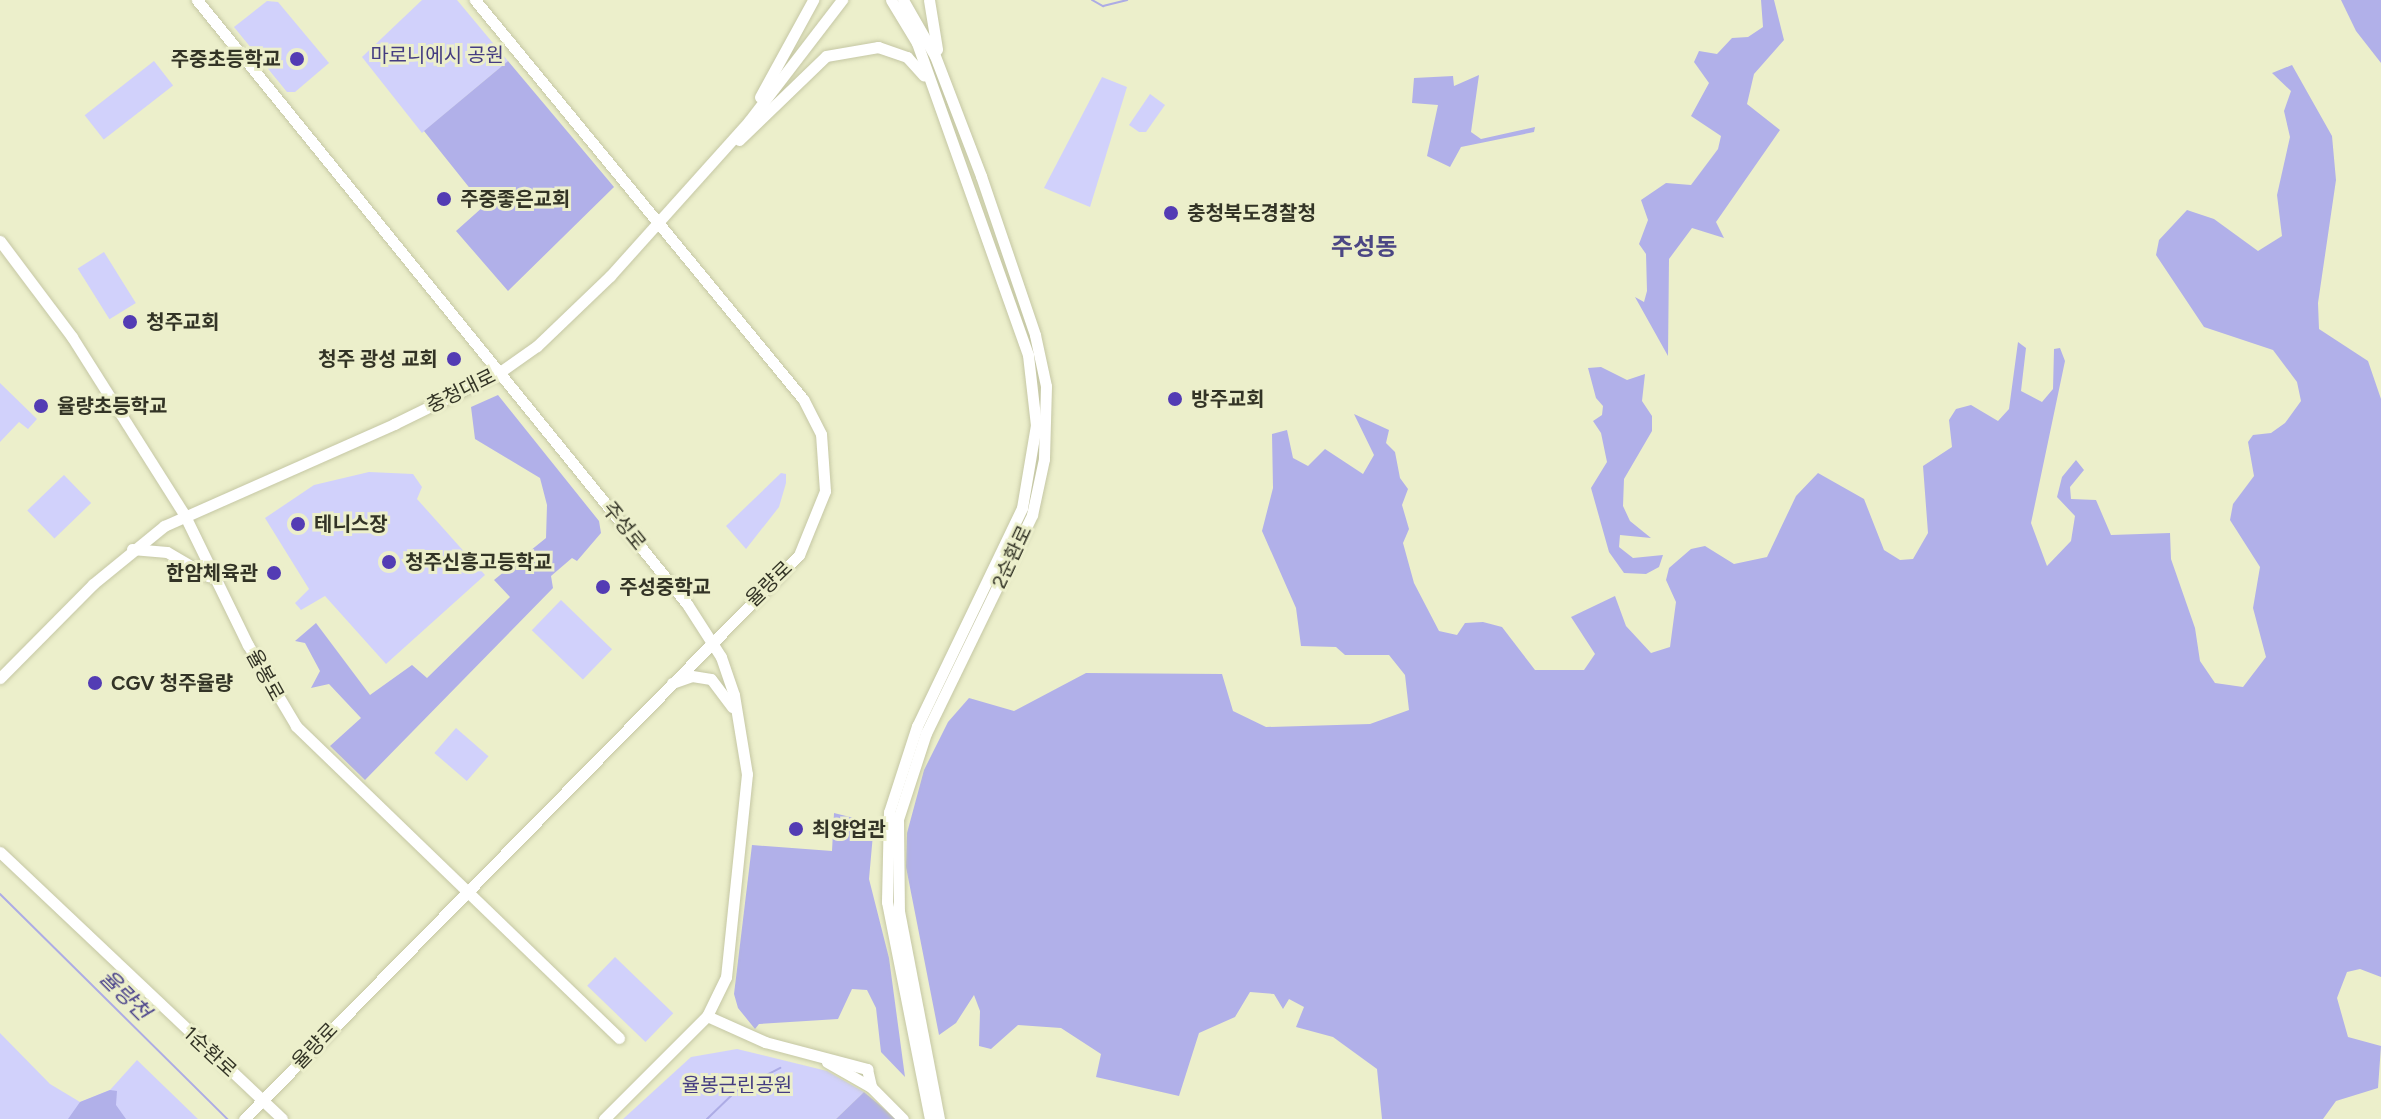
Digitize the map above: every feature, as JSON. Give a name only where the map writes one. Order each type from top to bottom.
[{"type":"street","name":"주성로","points":[[197,0],[500,372],[712,639],[738,719],[747,774],[746,816],[726,977],[707,1016],[604,1119]]},
{"type":"street","name":"율량로","points":[[248,1115],[712,639],[799,555],[819,512],[826,461],[821,434],[803,399],[475,0]]},
{"type":"street","points":[[714,160],[764,92],[813,0]]},
{"type":"street","name":"충청대로","points":[[0,678],[132,549],[184,514],[500,372],[565,323],[714,160],[842,0]]},
{"type":"street","name":"2순환로","points":[[891,0],[917,43],[1028,355],[1036,425],[1022,508],[917,726],[889,812],[887,902],[930,1119]]},
{"type":"street","name":"2순환로","points":[[903,0],[938,65],[1035,335],[1046,386],[1044,459],[1032,515],[926,733],[898,819],[899,911],[939,1119]]},
{"type":"street","points":[[929,0],[938,65]]},
{"type":"street","points":[[714,160],[750,132],[812,67],[853,48],[878,47],[907,57],[919,66],[938,99]]},
{"type":"street","name":"율봉로","points":[[0,241],[72,337],[184,514],[214,580],[296,726],[619,1038]]},
{"type":"street","points":[[132,549],[167,552],[214,580]]},
{"type":"street","points":[[668,684],[692,676],[711,679],[738,719]]},
{"type":"street","name":"1순환로","points":[[0,852],[282,1119]]},
{"type":"street","points":[[707,1016],[729,1029],[867,1069],[871,1087]]},
{"type":"street","points":[[807,1052],[871,1087],[903,1119]]},
{"type":"street","points":[[922,1119],[926,1097]]},
{"type":"green space","name":"마로니에시 공원","points":[[422,0],[457,0],[508,61],[422,133],[362,57]]},
{"type":"green space","points":[[267,1],[278,2],[329,63],[295,92],[287,92],[234,27]]},
{"type":"green space","points":[[154,61],[173,85],[104,140],[85,115]]},
{"type":"green space","points":[[1102,77],[1127,87],[1090,207],[1044,188]]},
{"type":"green space","points":[[1150,94],[1165,105],[1146,132],[1139,132],[1129,125]]},
{"type":"green space","points":[[104,252],[136,303],[110,319],[78,268]]},
{"type":"green space","points":[[0,383],[37,419],[28,429],[19,422],[0,442]]},
{"type":"green space","points":[[369,472],[413,474],[422,487],[417,499],[485,575],[386,664],[325,596],[301,610],[295,603],[309,589],[265,518],[314,485]]},
{"type":"green space","points":[[781,473],[786,474],[786,483],[779,507],[746,549],[726,526]]},
{"type":"green space","points":[[64,475],[91,503],[54,538],[27,510]]},
{"type":"green space","points":[[561,600],[612,649],[583,680],[532,630]]},
{"type":"green space","points":[[456,728],[488,756],[467,781],[434,753]]},
{"type":"green space","points":[[615,957],[673,1013],[645,1042],[587,986]]},
{"type":"green space","points":[[0,1033],[50,1084],[80,1102],[110,1090],[137,1060],[198,1119],[0,1119]]},
{"type":"green space","name":"율봉근린공원","points":[[737,1049],[827,1071],[864,1092],[836,1119],[623,1119],[691,1057]]},
{"type":"shaded area","points":[[1761,0],[1774,0],[1784,40],[1754,74],[1747,104],[1780,130],[1716,222],[1724,238],[1692,228],[1669,259],[1668,356],[1635,297],[1644,302],[1647,291],[1646,254],[1639,244],[1648,220],[1641,200],[1666,183],[1691,185],[1718,149],[1721,136],[1691,116],[1709,83],[1694,62],[1699,51],[1717,54],[1732,38],[1748,37],[1763,27]]},
{"type":"shaded area","points":[[2341,0],[2381,0],[2381,63],[2356,31]]},
{"type":"shaded area","points":[[508,61],[614,187],[508,291],[456,231],[484,206],[424,131]]},
{"type":"shaded area","points":[[2292,65],[2332,136],[2336,180],[2318,303],[2319,329],[2368,361],[2381,399],[2381,977],[2360,969],[2347,972],[2337,998],[2348,1037],[2381,1046],[2378,1088],[2336,1101],[2323,1119],[1382,1119],[1377,1069],[1333,1037],[1296,1027],[1304,1007],[1289,999],[1283,1009],[1274,994],[1250,992],[1235,1017],[1199,1033],[1179,1096],[1096,1077],[1101,1054],[1061,1028],[1018,1025],[991,1049],[979,1046],[980,1011],[974,995],[956,1023],[939,1035],[906,867],[907,833],[924,770],[948,722],[969,698],[1014,711],[1086,673],[1222,674],[1233,711],[1266,727],[1370,724],[1409,710],[1405,675],[1389,655],[1345,655],[1336,647],[1301,646],[1296,608],[1262,531],[1273,488],[1272,434],[1287,430],[1293,458],[1308,466],[1325,449],[1363,474],[1374,455],[1354,414],[1389,430],[1386,443],[1395,452],[1400,478],[1408,489],[1402,505],[1409,529],[1403,543],[1414,583],[1439,631],[1457,635],[1465,623],[1483,622],[1502,627],[1535,670],[1584,670],[1595,654],[1571,617],[1615,596],[1626,626],[1651,653],[1670,647],[1676,602],[1666,580],[1669,568],[1691,549],[1705,546],[1734,564],[1767,557],[1796,496],[1818,473],[1864,499],[1884,550],[1900,560],[1913,559],[1928,533],[1923,466],[1952,447],[1949,420],[1956,409],[1971,405],[1998,421],[2009,409],[2018,342],[2026,348],[2021,391],[2042,402],[2053,389],[2054,349],[2060,348],[2065,361],[2031,523],[2047,566],[2071,541],[2075,516],[2057,497],[2062,477],[2076,460],[2084,470],[2070,487],[2071,499],[2096,500],[2111,535],[2170,533],[2171,559],[2195,628],[2200,661],[2215,683],[2243,687],[2266,657],[2253,608],[2260,567],[2230,520],[2233,504],[2254,476],[2248,442],[2253,435],[2271,433],[2285,423],[2301,401],[2297,382],[2273,350],[2204,327],[2156,255],[2159,240],[2187,210],[2214,219],[2258,251],[2282,236],[2277,195],[2290,137],[2284,111],[2291,91],[2272,73]]},
{"type":"shaded area","points":[[1479,75],[1471,132],[1481,139],[1535,127],[1534,132],[1461,147],[1450,167],[1427,156],[1438,105],[1412,103],[1414,78],[1453,76],[1454,86]]},
{"type":"shaded area","points":[[1601,367],[1627,380],[1645,374],[1642,401],[1652,416],[1652,431],[1624,479],[1623,506],[1630,521],[1651,538],[1620,535],[1619,547],[1633,558],[1663,555],[1659,567],[1646,574],[1624,573],[1609,552],[1591,488],[1607,462],[1601,433],[1593,421],[1602,415],[1603,406],[1596,398],[1588,368]]},
{"type":"shaded area","points":[[498,395],[599,521],[601,533],[577,561],[572,558],[551,576],[553,588],[365,780],[330,746],[361,718],[329,684],[311,688],[320,671],[305,643],[295,641],[316,623],[370,695],[412,665],[427,678],[510,597],[494,580],[546,538],[547,505],[540,478],[475,439],[471,407]]},
{"type":"shaded area","points":[[834,813],[874,823],[869,879],[889,958],[905,1077],[881,1052],[876,1008],[867,990],[852,989],[838,1019],[759,1024],[755,1029],[738,1008],[734,994],[752,845],[832,851]]},
{"type":"shaded area","points":[[110,1090],[117,1091],[116,1105],[126,1119],[68,1119],[80,1102]]},
{"type":"shaded area","points":[[864,1092],[896,1119],[836,1119]]},
{"type":"waterway","points":[[1092,0],[1103,6],[1127,0]]},
{"type":"waterway","name":"율량천","points":[[0,894],[227,1119]]},
{"type":"waterway","points":[[707,1119],[736,1091],[780,1068]]},
{"type":"place","name":"주중초등학교","points":[[297,59]]},
{"type":"place","name":"주중좋은교회","points":[[444,199]]},
{"type":"place","name":"충청북도경찰청","points":[[1171,213]]},
{"type":"place","name":"청주교회","points":[[130,322]]},
{"type":"place","name":"청주 광성 교회","points":[[454,359]]},
{"type":"place","name":"방주교회","points":[[1175,399]]},
{"type":"place","name":"율량초등학교","points":[[41,406]]},
{"type":"place","name":"테니스장","points":[[298,524]]},
{"type":"place","name":"청주신흥고등학교","points":[[389,562]]},
{"type":"place","name":"한암체육관","points":[[274,573]]},
{"type":"place","name":"주성중학교","points":[[603,587]]},
{"type":"place","name":"CGV 청주율량","points":[[95,683]]},
{"type":"place","name":"최양업관","points":[[796,829]]},
{"type":"district","name":"주성동","points":[[1364,247]]}]
